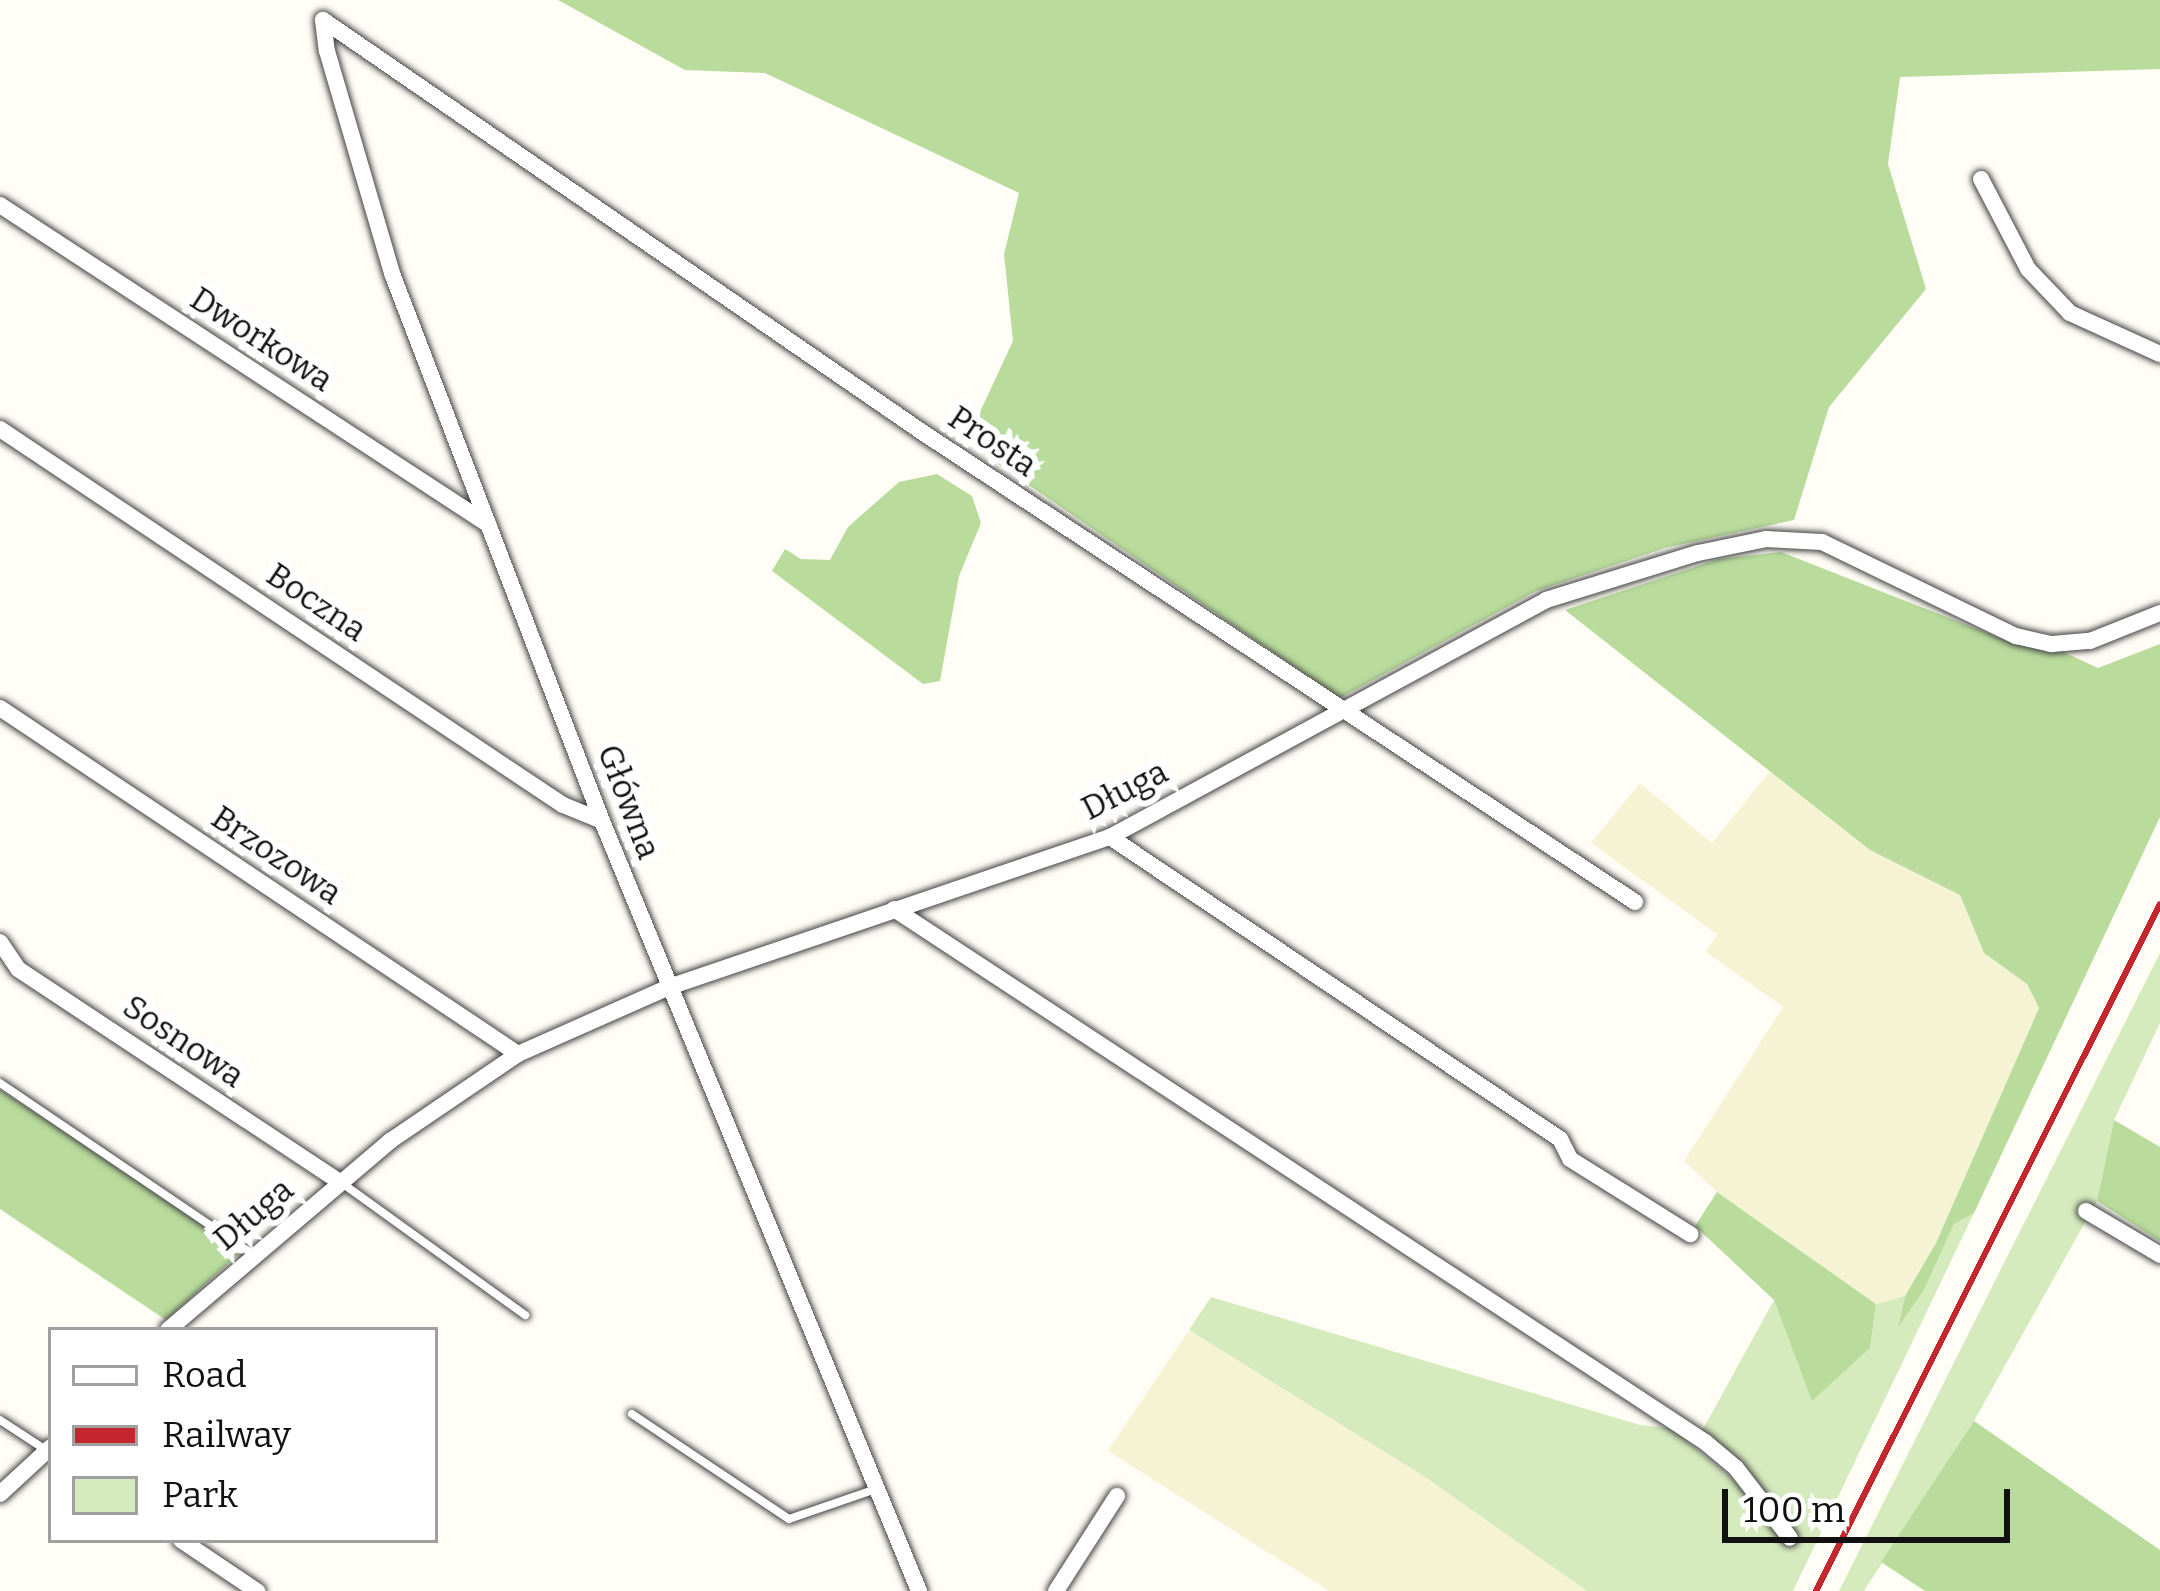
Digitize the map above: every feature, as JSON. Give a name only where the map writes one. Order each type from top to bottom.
[{"type":"street","name":"Główna","points":[[323,20],[327,51],[393,276],[602,820],[919,1591]]},
{"type":"street","name":"Prosta","points":[[323,20],[747,314],[1634,902]]},
{"type":"street","points":[[1982,179],[2028,269],[2070,313],[2160,354]]},
{"type":"street","name":"Dworkowa","points":[[0,205],[490,525]]},
{"type":"street","name":"Boczna","points":[[0,429],[563,805],[602,820]]},
{"type":"street","name":"Długa","points":[[170,1327],[390,1141],[518,1054],[669,987],[1109,837],[1546,600],[1698,553],[1766,539],[1822,542],[2016,636],[2052,644],[2090,641],[2160,614]]},
{"type":"street","name":"Brzozowa","points":[[0,708],[518,1054]]},
{"type":"street","points":[[1109,837],[1560,1139],[1570,1160],[1690,1234]]},
{"type":"street","points":[[894,909],[1705,1442],[1736,1468],[1790,1538]]},
{"type":"street","name":"Sosnowa","points":[[0,942],[18,969],[341,1183]]},
{"type":"street","points":[[2086,1211],[2160,1255]]},
{"type":"street","points":[[0,1494],[48,1453]]},
{"type":"street","points":[[1056,1591],[1117,1496]]},
{"type":"street","points":[[185,1543],[257,1591]]},
{"type":"lane","points":[[0,1083],[254,1254]]},
{"type":"lane","points":[[341,1183],[525,1315]]},
{"type":"lane","points":[[632,1414],[789,1519],[877,1488]]},
{"type":"lane","points":[[0,1420],[48,1450]]},
{"type":"shaded area","points":[[1770,771],[1870,850],[1960,895],[1984,953],[2027,984],[2039,1008],[1936,1243],[1905,1296],[1876,1304],[1717,1192],[1684,1161],[1783,1007],[1706,952],[1717,934],[1591,843],[1640,783],[1712,843]]},
{"type":"shaded area","points":[[1189,1330],[1422,1475],[1587,1591],[1329,1591],[1108,1451]]},
{"type":"green space","points":[[558,0],[2160,0],[2160,69],[1900,77],[1888,164],[1926,289],[1829,407],[1794,520],[1665,548],[1536,591],[1340,698],[966,442],[1013,341],[1004,254],[1019,193],[765,73],[685,70]]},
{"type":"green space","points":[[937,474],[972,496],[981,523],[959,576],[940,681],[923,684],[772,571],[785,549],[801,559],[830,560],[848,527],[899,482]]},
{"type":"green space","points":[[1781,552],[2000,638],[2057,649],[2098,668],[2160,644],[2160,817],[1974,1213],[1954,1224],[1924,1290],[1898,1327],[1905,1296],[1936,1243],[2039,1008],[2027,984],[1984,953],[1960,895],[1870,850],[1565,610],[1719,559]]},
{"type":"green space","points":[[2160,953],[2160,1023],[2114,1120],[2097,1201],[1974,1421],[1864,1591],[1839,1591]]},
{"type":"green space","points":[[0,1090],[242,1251],[166,1320],[0,1209]]},
{"type":"green space","points":[[2114,1120],[2160,1147],[2160,1241],[2097,1201]]},
{"type":"green space","points":[[1717,1192],[1876,1304],[1870,1348],[1812,1401],[1774,1300],[1695,1226]]},
{"type":"green space","points":[[1974,1213],[1793,1591],[1587,1591],[1422,1475],[1189,1330],[1211,1297],[1640,1425],[1671,1428],[1791,1528],[1750,1475],[1702,1431],[1774,1300],[1812,1400],[1870,1348],[1876,1304],[1905,1296],[1899,1323],[1924,1290],[1954,1224]]},
{"type":"green space","points":[[1974,1421],[2160,1550],[2160,1591],[1925,1591],[1881,1562]]},
{"type":"railway","points":[[1816,1591],[2160,904]]}]
